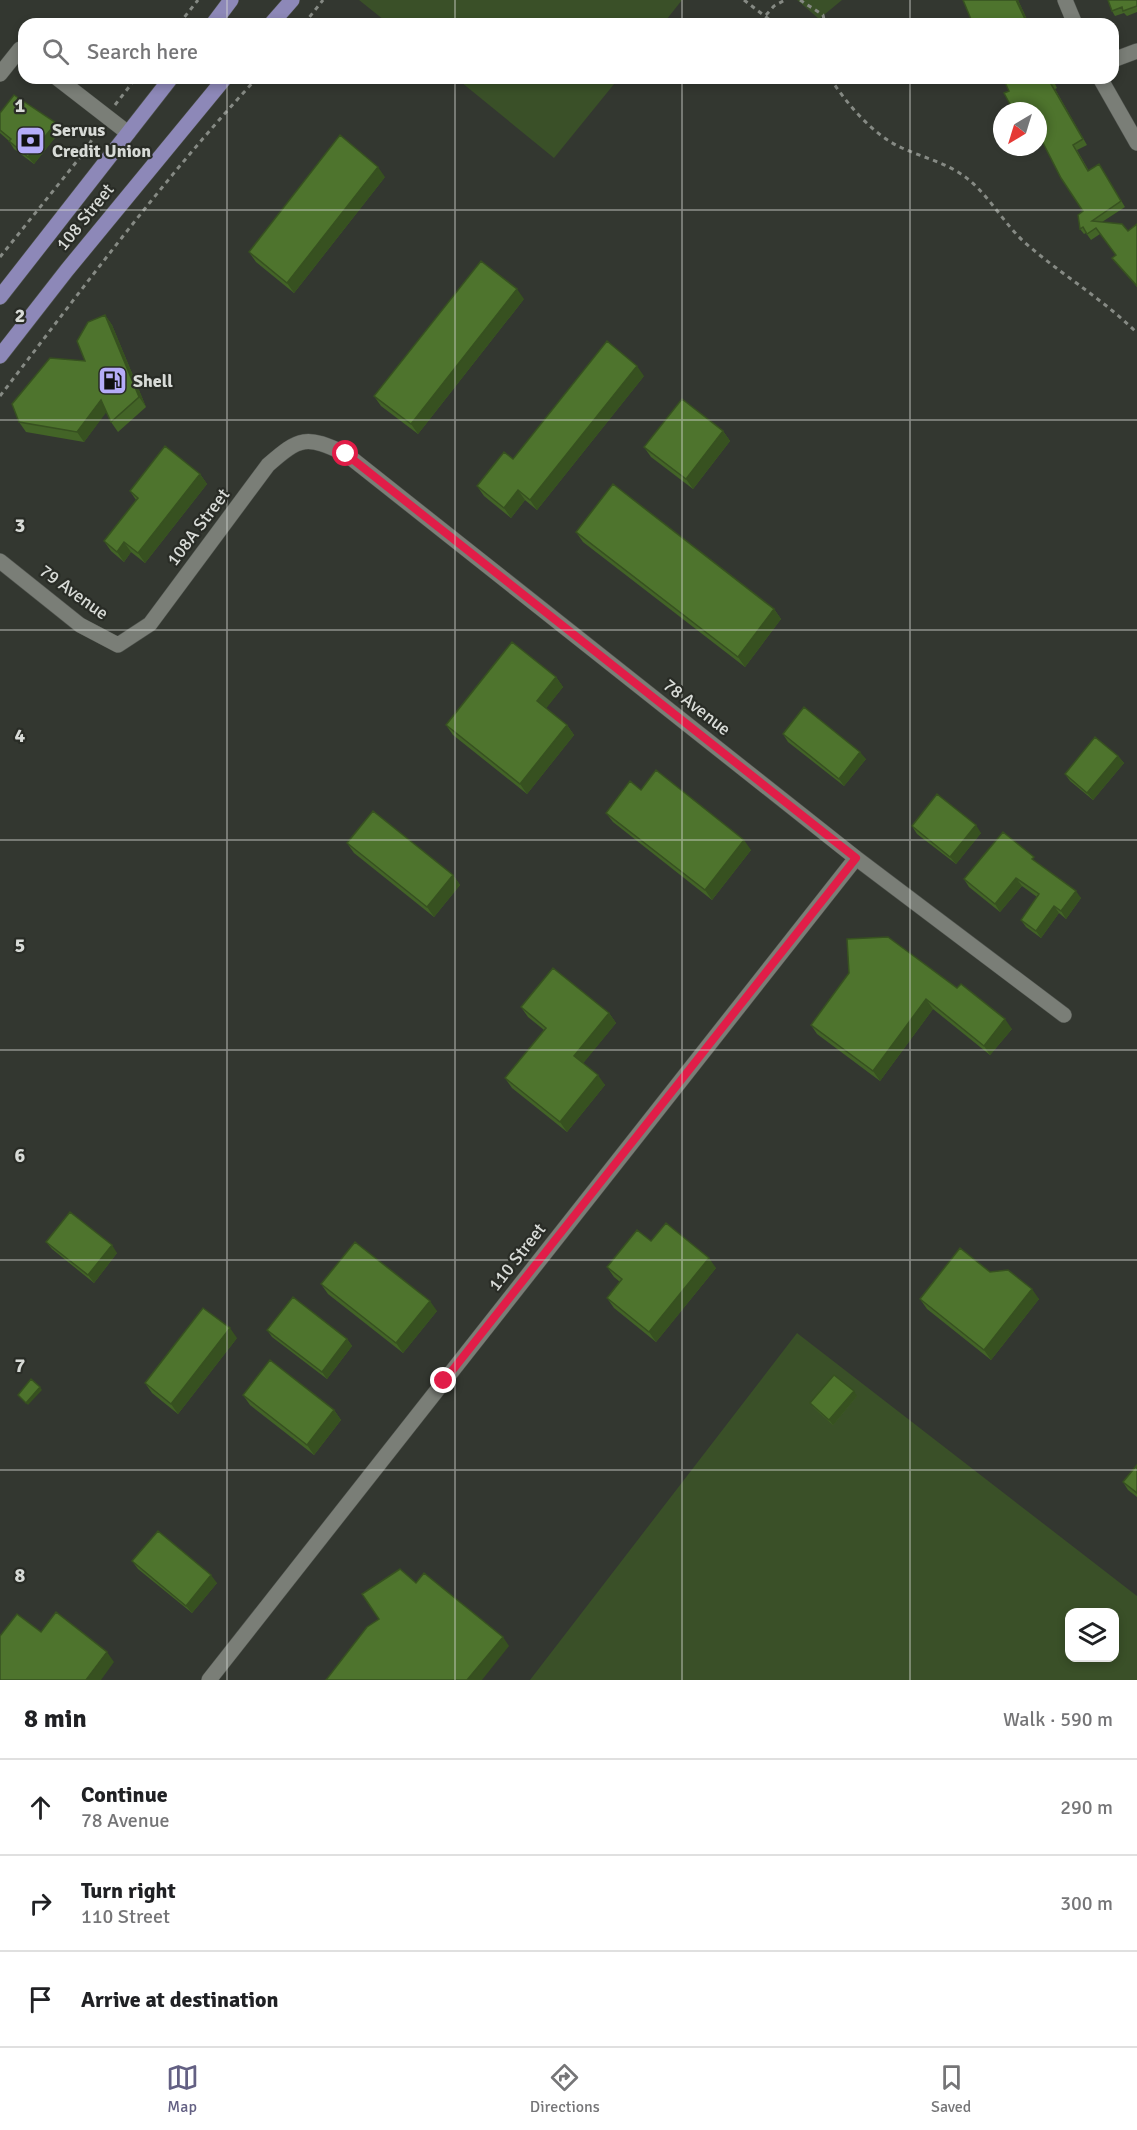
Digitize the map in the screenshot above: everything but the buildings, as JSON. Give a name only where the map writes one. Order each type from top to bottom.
[{"type":"main road","points":[[218,18],[231,0]]},
{"type":"main road","points":[[276,18],[292,0]]},
{"type":"main road","name":"108 Street","points":[[0,297],[166,84]]},
{"type":"main road","name":"108 Street","points":[[0,356],[67,270],[220,84]]},
{"type":"street","points":[[1065,0],[1072,18]]},
{"type":"street","points":[[1119,58],[1137,51]]},
{"type":"street","points":[[0,74],[18,52]]},
{"type":"street","points":[[65,84],[128,133]]},
{"type":"street","points":[[1103,84],[1137,143]]},
{"type":"street","name":"78 Avenue","points":[[303,442],[317,440],[346,454],[856,858],[1064,1015]]},
{"type":"street","name":"108A Street","points":[[128,639],[150,624],[268,465],[292,444],[303,442]]},
{"type":"street","name":"79 Avenue","points":[[0,561],[80,625],[118,645],[128,639]]},
{"type":"street","name":"110 Street","points":[[209,1680],[856,858]]},
{"type":"path","points":[[184,18],[198,0]]},
{"type":"path","points":[[309,18],[323,0]]},
{"type":"path","points":[[744,0],[766,16],[774,6],[786,0]]},
{"type":"path","points":[[800,0],[824,15],[824,18]]},
{"type":"path","points":[[0,257],[86,150],[106,117],[131,84]]},
{"type":"path","points":[[0,396],[111,252],[251,84]]},
{"type":"path","points":[[835,84],[877,131],[898,147],[947,167],[971,182],[1028,246],[1104,302],[1137,333]]},
{"type":"green space","points":[[359,0],[682,0],[668,18],[382,18]]},
{"type":"green space","points":[[797,0],[842,0],[820,18]]},
{"type":"green space","points":[[463,84],[614,84],[554,158]]},
{"type":"green space","points":[[797,1333],[1137,1596],[1137,1680],[530,1680]]},
{"type":"place","name":"Servus Credit Union","points":[[31,140]]},
{"type":"place","name":"Shell","points":[[112,381]]},
{"type":"route","points":[[346,454],[856,858],[444,1381]]}]
